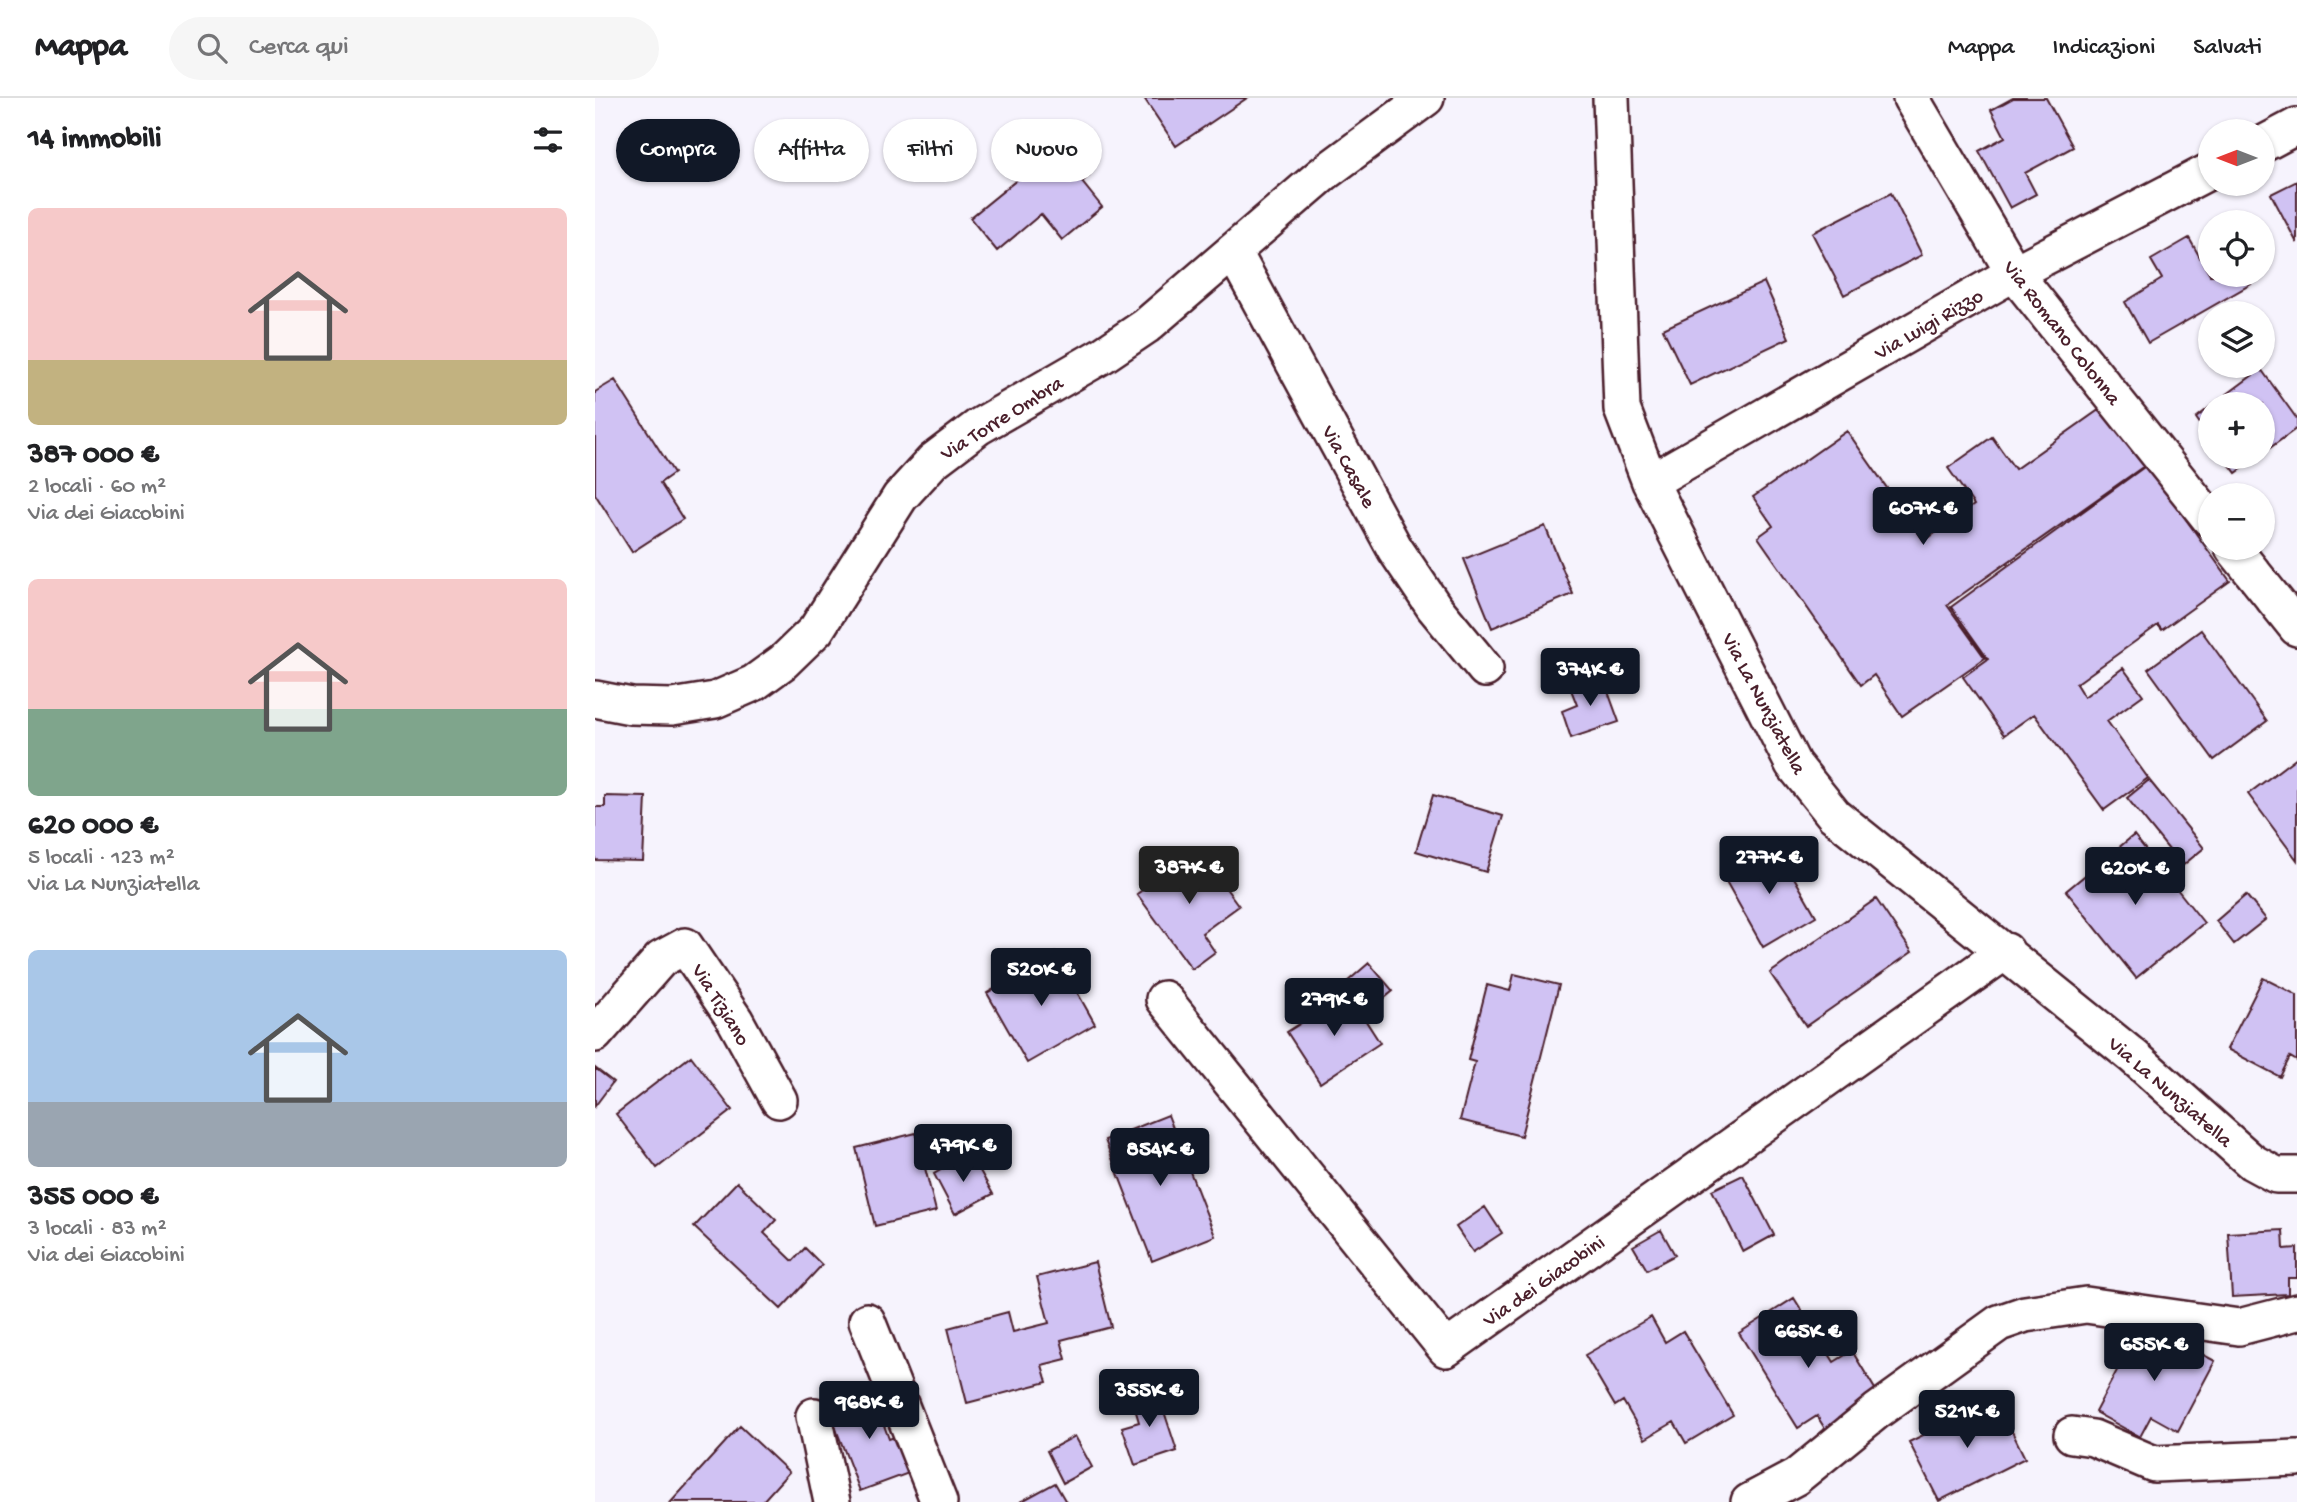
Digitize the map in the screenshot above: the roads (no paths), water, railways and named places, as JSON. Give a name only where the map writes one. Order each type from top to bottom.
[{"type":"street","name":"Via Torre Ombra","points":[[595,699],[631,706],[672,706],[715,700],[754,683],[783,662],[816,631],[900,497],[933,461],[978,427],[1103,355],[1146,326],[1323,174],[1426,98]]},
{"type":"street","name":"Via La Nunziatella","points":[[1611,98],[1622,409],[1650,482],[1793,764],[1834,815],[2006,951],[2134,1057],[2252,1162],[2276,1175],[2297,1175]]},
{"type":"street","name":"Via Romano Colonna","points":[[1911,98],[2014,273],[2198,504]]},
{"type":"street","points":[[2275,138],[2297,126]]},
{"type":"street","name":"Via Luigi Rizzo","points":[[1650,482],[2014,273],[2198,177]]},
{"type":"street","name":"Via Casale","points":[[1233,251],[1395,549],[1434,607],[1485,669]]},
{"type":"street","points":[[2243,560],[2297,628]]},
{"type":"street","name":"Via Tiziano","points":[[595,1034],[661,959],[685,946],[735,1020],[779,1100]]},
{"type":"street","name":"Via dei Giacobini","points":[[1164,999],[1446,1349],[2006,951]]},
{"type":"street","points":[[1749,1502],[1796,1477],[1877,1411],[1999,1324],[2025,1314],[2085,1305],[2239,1327],[2297,1312]]},
{"type":"street","points":[[867,1321],[939,1502]]},
{"type":"street","points":[[814,1416],[832,1502]]},
{"type":"street","points":[[2071,1435],[2093,1438],[2154,1464],[2297,1458]]}]
